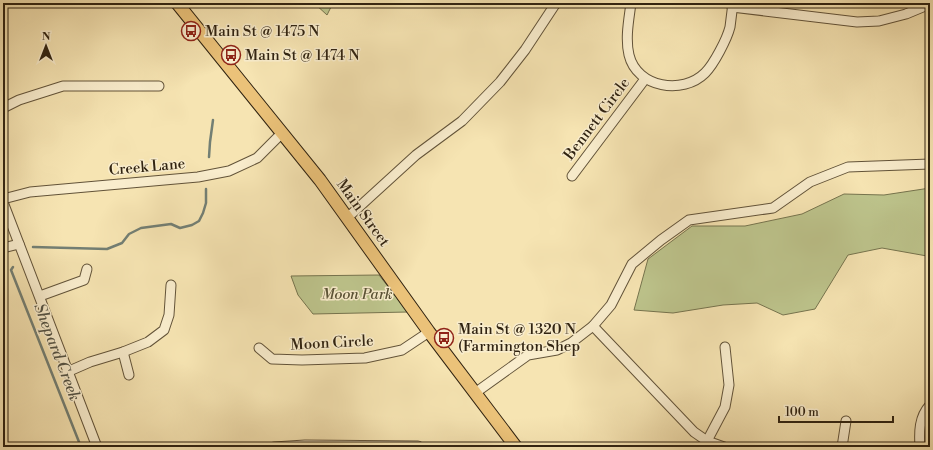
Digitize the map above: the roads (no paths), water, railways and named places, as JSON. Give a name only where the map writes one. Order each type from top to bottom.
[{"type":"main road","name":"Main Street","points":[[177,3],[320,180],[429,332],[516,447]]},
{"type":"street","points":[[347,218],[416,155],[462,121],[500,82],[525,50],[556,3]]},
{"type":"street","points":[[631,3],[627,39],[629,55],[635,68],[645,79],[664,86],[688,84],[705,73],[718,55],[729,29],[732,5],[857,22],[879,21],[906,14],[930,4]]},
{"type":"street","name":"Bennett Circle","points":[[572,176],[645,79]]},
{"type":"street","points":[[3,108],[19,100],[63,86],[159,86]]},
{"type":"street","name":"Creek Lane","points":[[3,201],[30,192],[198,177],[229,171],[257,158],[282,134]]},
{"type":"street","points":[[475,393],[528,355],[557,350],[571,343],[592,326],[611,305],[632,264],[661,240],[689,220],[773,208],[810,182],[848,167],[930,164]]},
{"type":"street","points":[[3,201],[96,447]]},
{"type":"street","points":[[3,248],[19,244]]},
{"type":"street","points":[[40,296],[84,280],[87,269]]},
{"type":"street","points":[[67,372],[90,362],[123,352],[148,342],[164,330],[169,315],[171,285]]},
{"type":"street","points":[[592,326],[694,432],[707,441],[724,447]]},
{"type":"street","name":"Moon Circle","points":[[259,348],[272,359],[302,360],[365,358],[402,350],[429,332]]},
{"type":"street","points":[[707,441],[725,407],[728,392],[729,385],[725,347]]},
{"type":"street","points":[[123,352],[129,375]]},
{"type":"street","points":[[920,447],[919,430],[924,412],[930,406]]},
{"type":"street","points":[[842,447],[846,421]]},
{"type":"street","points":[[274,447],[305,445],[420,447]]},
{"type":"waterway","name":"Shepard Creek","points":[[209,157],[213,120]]},
{"type":"waterway","name":"Shepard Creek","points":[[33,247],[107,249],[122,243],[129,234],[141,228],[171,224],[180,228],[192,225],[199,221],[203,213],[206,203],[206,189]]},
{"type":"waterway","name":"Shepard Creek","points":[[13,267],[11,270],[81,447]]},
{"type":"place","name":"Main St @ 1475 N","points":[[191,31]]},
{"type":"place","name":"Main St @ 1474 N","points":[[231,55]]},
{"type":"place","name":"Main St @ 1320 N (Farmington Shep","points":[[444,338]]},
{"type":"park label","name":"Moon Park","points":[[357,294]]}]
